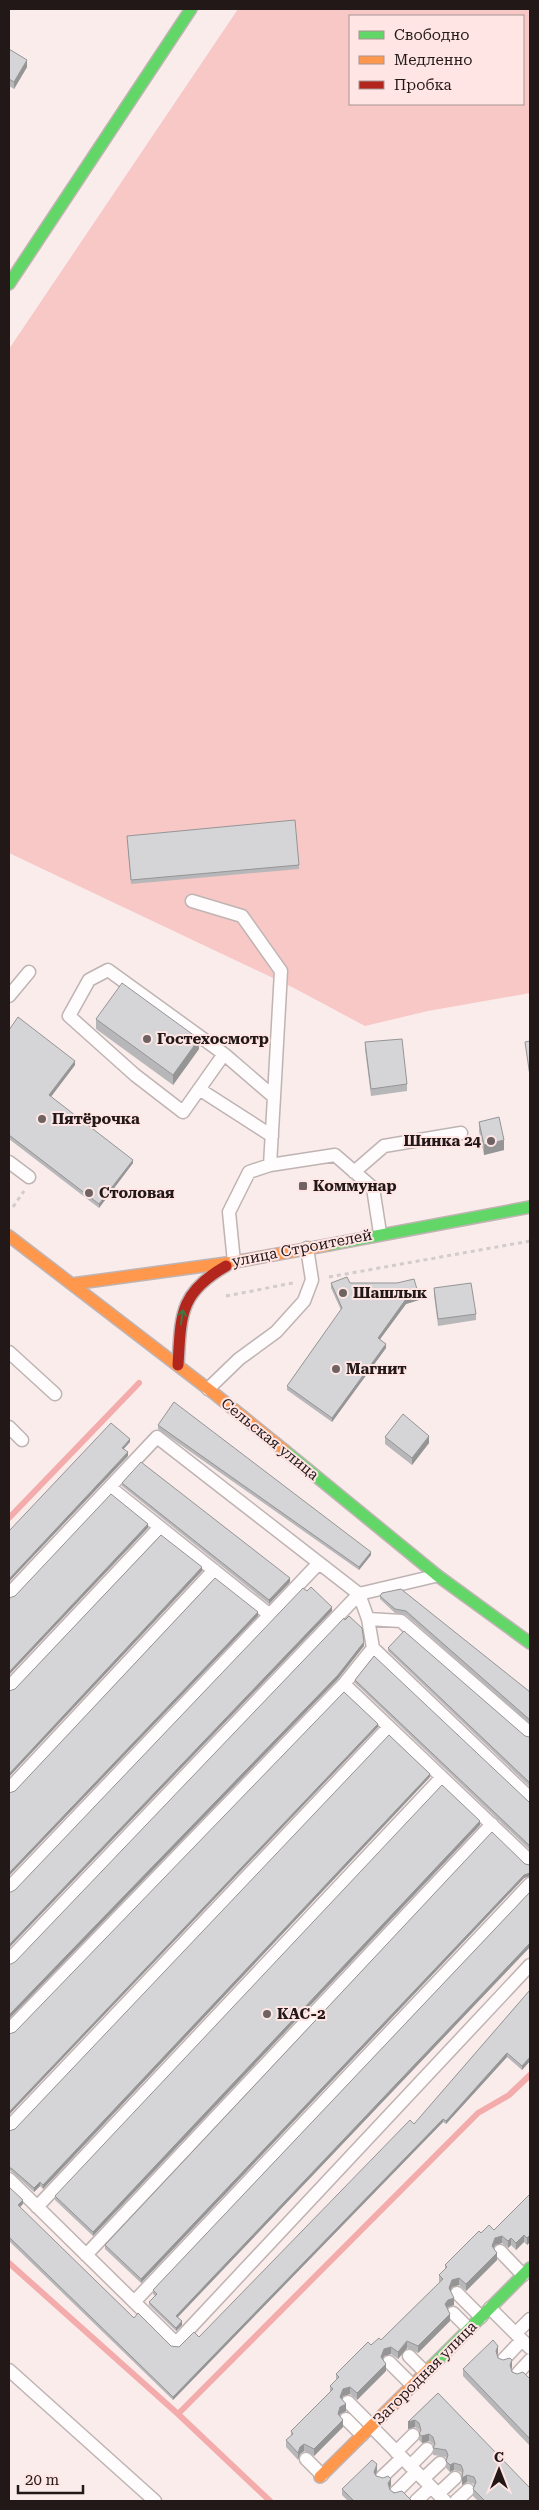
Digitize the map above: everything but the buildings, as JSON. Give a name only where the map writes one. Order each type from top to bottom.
[{"type":"street","points":[[9,284],[192,9]]},
{"type":"street","name":"улица Строителей","points":[[72,1284],[234,1262],[380,1233],[530,1207]]},
{"type":"street","name":"Сельская улица","points":[[9,1236],[208,1388],[438,1576],[530,1643]]},
{"type":"street","points":[[178,1365],[182,1310],[192,1290],[210,1274],[234,1262]]},
{"type":"street","name":"Загородная улица","points":[[321,2476],[527,2272]]},
{"type":"lane","points":[[192,901],[242,916],[281,971],[270,1165]]},
{"type":"lane","points":[[224,1054],[183,1112],[135,1075],[69,1016],[89,980],[108,970],[224,1054],[274,1097]]},
{"type":"lane","points":[[9,996],[29,972]]},
{"type":"lane","points":[[199,1090],[272,1136]]},
{"type":"lane","points":[[354,1172],[384,1146],[461,1133]]},
{"type":"lane","points":[[234,1262],[229,1212],[249,1172],[270,1165],[335,1155],[373,1188],[380,1233]]},
{"type":"lane","points":[[9,1162],[29,1177]]},
{"type":"lane","points":[[208,1388],[239,1359],[276,1332],[304,1301],[312,1280],[307,1248]]},
{"type":"lane","points":[[9,1352],[55,1394]]},
{"type":"lane","points":[[9,1427],[22,1440]]},
{"type":"lane","points":[[9,1594],[111,1488],[157,1437],[359,1594],[368,1619],[373,1648],[530,1798]]},
{"type":"lane","points":[[111,1488],[270,1614]]},
{"type":"lane","points":[[9,1687],[160,1527]]},
{"type":"lane","points":[[9,1888],[319,1563]]},
{"type":"lane","points":[[9,1789],[214,1570]]},
{"type":"lane","points":[[9,1960],[359,1594],[438,1576]]},
{"type":"lane","points":[[368,1619],[401,1621],[530,1732]]},
{"type":"lane","points":[[9,2030],[344,1684],[373,1648]]},
{"type":"lane","points":[[344,1684],[530,1861]]},
{"type":"lane","points":[[9,2126],[389,1727]]},
{"type":"lane","points":[[36,2206],[442,1778]]},
{"type":"lane","points":[[86,2255],[492,1824]]},
{"type":"lane","points":[[134,2302],[530,1884]]},
{"type":"lane","points":[[9,2179],[176,2343],[530,1965]]},
{"type":"lane","points":[[500,2251],[527,2272]]},
{"type":"lane","points":[[457,2294],[481,2317]]},
{"type":"lane","points":[[490,2308],[523,2340]]},
{"type":"lane","points":[[453,2313],[469,2329]]},
{"type":"lane","points":[[504,2359],[523,2340],[530,2318]]},
{"type":"lane","points":[[409,2356],[425,2372]]},
{"type":"lane","points":[[518,2373],[530,2360]]},
{"type":"lane","points":[[389,2362],[412,2385]]},
{"type":"lane","points":[[9,2370],[156,2501]]},
{"type":"lane","points":[[348,2402],[368,2429],[428,2483]]},
{"type":"lane","points":[[346,2419],[368,2429]]},
{"type":"lane","points":[[413,2435],[428,2483]]},
{"type":"lane","points":[[427,2449],[428,2483]]},
{"type":"lane","points":[[306,2459],[321,2476]]},
{"type":"lane","points":[[416,2501],[440,2462]]},
{"type":"lane","points":[[382,2477],[468,2490]]},
{"type":"lane","points":[[396,2492],[455,2478]]},
{"type":"path","points":[[219,1297],[530,1241]]},
{"type":"shaded area","points":[[238,9],[530,9],[530,993],[428,1011],[365,1026],[292,987],[9,853],[9,349]]},
{"type":"waterway","points":[[9,1518],[139,1383]]},
{"type":"waterway","points":[[178,2414],[478,2113],[509,2095],[530,2075]]},
{"type":"waterway","points":[[9,2263],[178,2414],[270,2501]]},
{"type":"traffic: fast","points":[[9,284],[191,9]]},
{"type":"traffic: fast","points":[[328,1245],[530,1207]]},
{"type":"traffic: fast","points":[[284,1450],[438,1576],[530,1643]]},
{"type":"traffic: fast","points":[[432,2366],[530,2268]]},
{"type":"traffic: slow","points":[[9,1236],[216,1395],[284,1450]]},
{"type":"traffic: slow","points":[[72,1284],[234,1262],[328,1245]]},
{"type":"traffic: slow","points":[[320,2477],[432,2366]]},
{"type":"traffic: jam","points":[[178,1365],[182,1319],[191,1296],[199,1286],[226,1266]]},
{"type":"place","name":"Гостехосмотр","points":[[147,1039]]},
{"type":"place","name":"Пятёрочка","points":[[42,1119]]},
{"type":"place","name":"Шинка 24","points":[[491,1141]]},
{"type":"place","name":"Коммунар","points":[[303,1186]]},
{"type":"place","name":"Столовая","points":[[89,1193]]},
{"type":"place","name":"Шашлык","points":[[343,1293]]},
{"type":"place","name":"Магнит","points":[[336,1369]]},
{"type":"place","name":"КАС-2","points":[[267,2014]]}]
